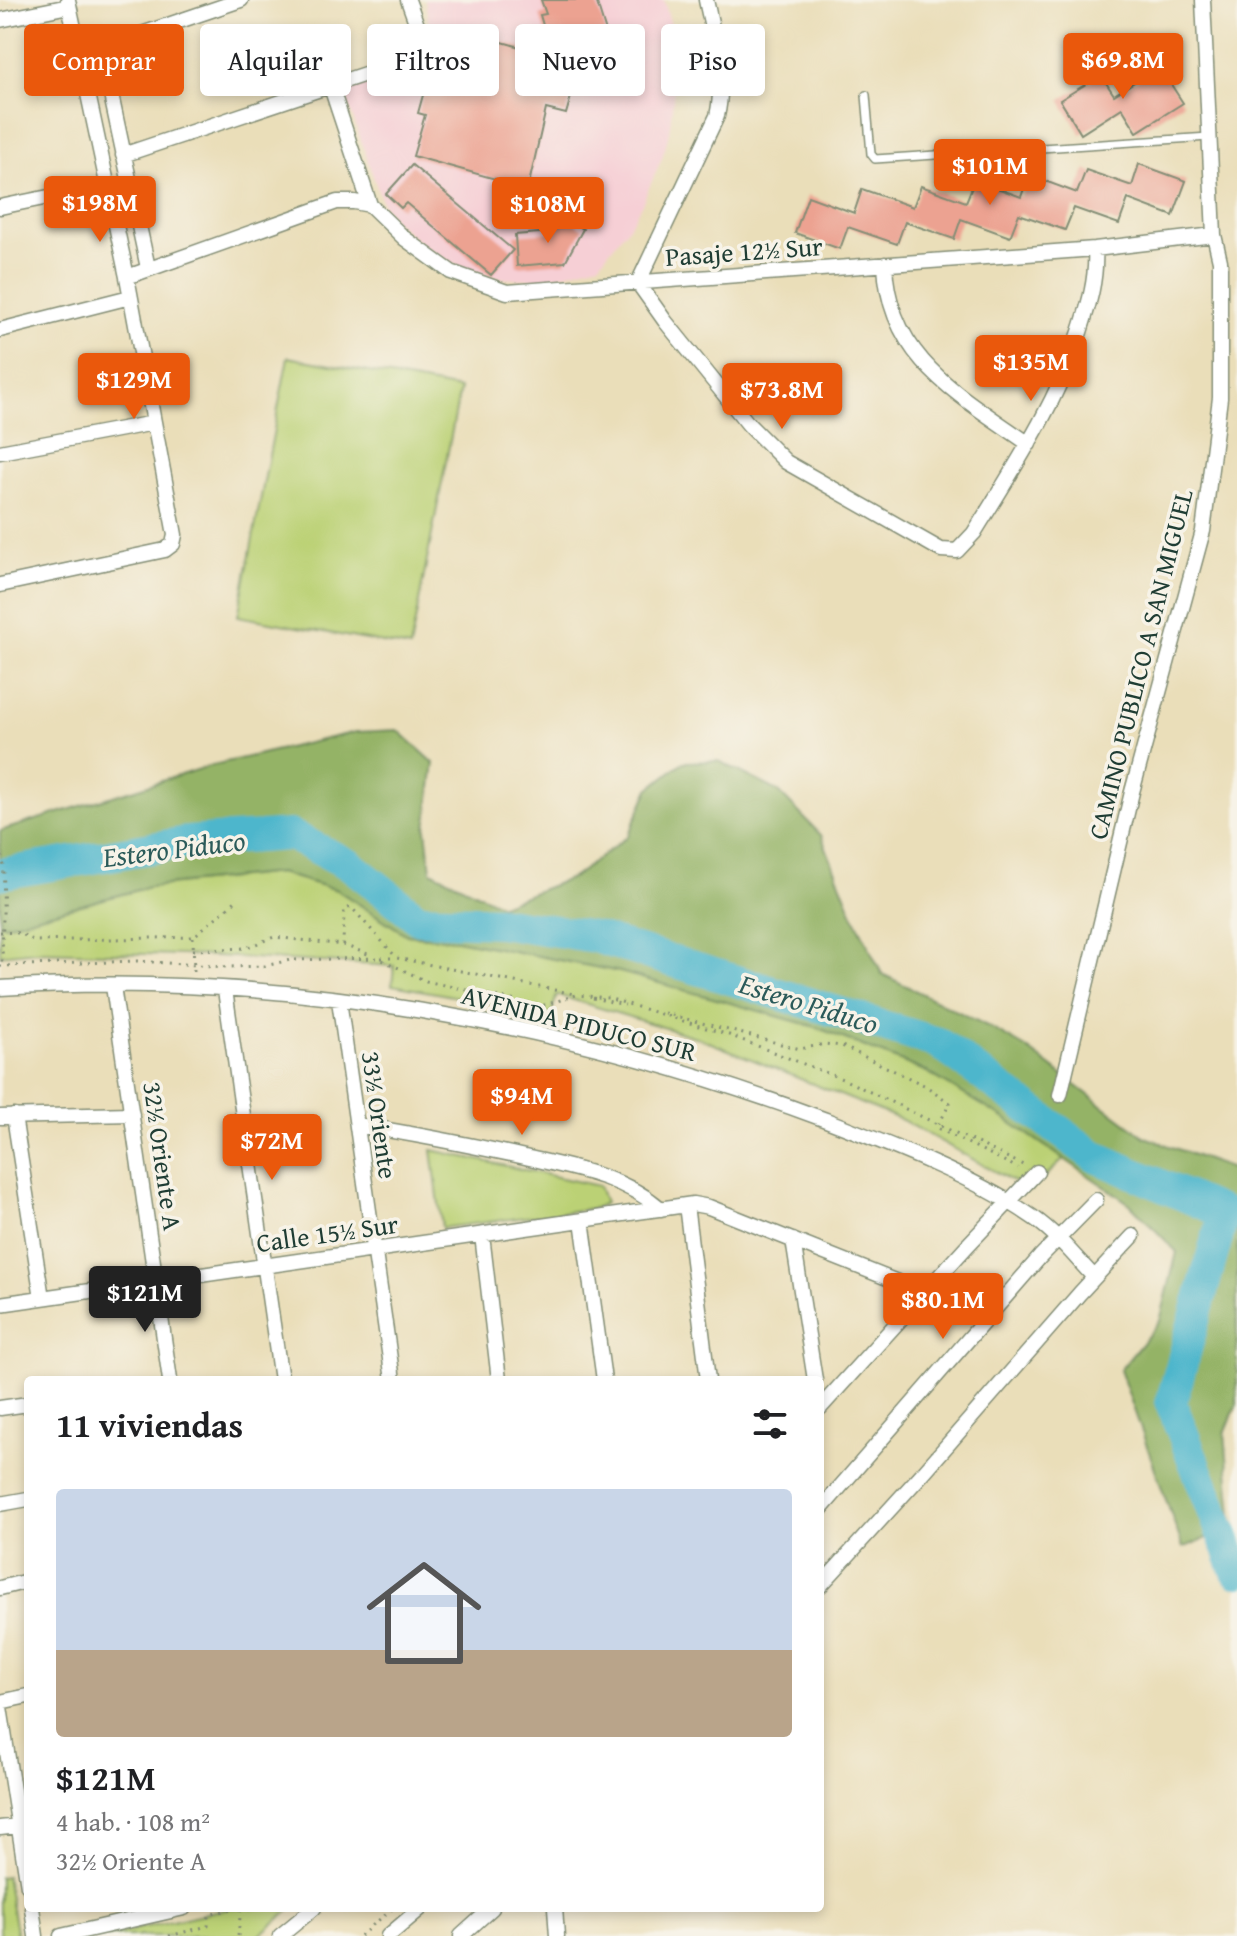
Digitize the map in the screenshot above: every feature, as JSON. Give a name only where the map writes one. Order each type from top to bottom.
[{"type":"street","points":[[171,24],[241,0]]},
{"type":"street","points":[[351,80],[423,52],[423,42],[408,0]]},
{"type":"street","points":[[706,0],[721,77],[717,116],[638,283],[749,425],[786,462],[941,550],[957,551],[974,533],[1052,403],[1072,355],[1094,285],[1095,249]]},
{"type":"street","name":"CAMINO PUBLICO A SAN MIGUEL","points":[[1060,1095],[1132,792],[1203,531],[1220,398],[1220,261],[1214,235],[1203,0]]},
{"type":"street","points":[[0,20],[68,3],[73,24]]},
{"type":"street","points":[[0,585],[165,550],[173,544],[175,535],[127,277],[89,96]]},
{"type":"street","points":[[111,96],[148,268]]},
{"type":"street","points":[[123,155],[303,96]]},
{"type":"street","points":[[127,277],[337,202],[370,205],[334,96]]},
{"type":"street","points":[[0,207],[107,185]]},
{"type":"street","name":"Pasaje 12½ Sur","points":[[370,205],[404,238],[451,272],[480,285],[507,292],[1095,249],[1214,235]]},
{"type":"street","points":[[885,264],[889,305],[909,345],[943,383],[1029,444]]},
{"type":"street","points":[[0,330],[130,297]]},
{"type":"street","points":[[0,452],[154,423]]},
{"type":"street","name":"32½ Oriente A","points":[[113,986],[169,1376]]},
{"type":"street","name":"AVENIDA PIDUCO SUR","points":[[2,988],[195,988],[339,1000],[522,1030],[688,1073],[840,1126],[1009,1201],[1037,1219],[1094,1277]]},
{"type":"street","points":[[225,990],[280,1376]]},
{"type":"street","name":"33½ Oriente","points":[[339,1000],[392,1376]]},
{"type":"street","points":[[42,1298],[7,1117],[132,1114]]},
{"type":"street","points":[[357,1125],[488,1149],[608,1178],[633,1188],[661,1209]]},
{"type":"street","points":[[824,1404],[1036,1174]]},
{"type":"street","points":[[824,1505],[1058,1239],[1096,1200]]},
{"type":"street","points":[[707,1376],[686,1205],[709,1207],[925,1293]]},
{"type":"street","name":"Calle 15½ Sur","points":[[0,1304],[686,1205]]},
{"type":"street","points":[[582,1220],[603,1376]]},
{"type":"street","points":[[482,1235],[499,1376]]},
{"type":"street","points":[[824,1582],[1133,1236]]},
{"type":"street","points":[[793,1240],[814,1376]]},
{"type":"street","points":[[0,1408],[24,1405]]},
{"type":"street","points":[[0,1504],[24,1500]]},
{"type":"street","points":[[0,1588],[24,1582]]},
{"type":"street","points":[[24,1697],[0,1705],[24,1862]]},
{"type":"street","points":[[0,1828],[18,1826]]},
{"type":"street","points":[[33,1912],[36,1936]]},
{"type":"street","points":[[280,1936],[309,1912]]},
{"type":"street","points":[[388,1936],[416,1912]]},
{"type":"street","points":[[461,1936],[488,1912]]},
{"type":"street","points":[[555,1912],[557,1936]]},
{"type":"street","points":[[61,1936],[138,1913]]},
{"type":"lane","points":[[866,95],[871,154],[875,159],[1209,137]]},
{"type":"path","points":[[0,848],[4,866],[2,988]]},
{"type":"path","points":[[1,932],[20,933],[34,941],[193,937],[239,898]]},
{"type":"path","points":[[343,945],[344,910],[351,907],[397,958]]},
{"type":"path","points":[[193,937],[195,988]]},
{"type":"path","points":[[193,950],[245,948],[274,937],[343,945],[378,958],[397,958],[688,1018],[800,1049],[825,1044],[842,1046],[926,1086],[950,1103],[937,1128],[1036,1174]]},
{"type":"path","points":[[169,1936],[208,1926],[209,1915],[220,1912]]},
{"type":"path","points":[[238,1936],[241,1912]]},
{"type":"path","points":[[360,1936],[388,1912]]},
{"type":"shaded area","points":[[425,0],[664,0],[671,24],[661,24],[661,96],[673,96],[669,134],[642,204],[630,225],[599,264],[545,279],[489,276],[454,264],[422,245],[394,220],[383,205],[345,96],[351,96],[351,82],[367,76],[367,96],[499,96],[499,24],[429,24]]},
{"type":"green space","points":[[288,357],[460,389],[410,648],[238,616]]},
{"type":"green space","points":[[398,730],[434,763],[426,829],[431,871],[501,905],[574,877],[628,836],[649,789],[683,762],[719,761],[778,791],[821,835],[852,912],[882,974],[1026,1048],[1145,1137],[1237,1171],[1237,1404],[1225,1433],[1233,1527],[1183,1548],[1120,1370],[1160,1321],[1177,1252],[1130,1204],[1007,1120],[927,1072],[816,1027],[620,972],[457,940],[407,935],[337,890],[279,873],[149,887],[5,925],[0,923],[0,831],[213,765],[356,732]]},
{"type":"green space","points":[[279,873],[337,890],[407,935],[457,940],[620,972],[816,1027],[927,1072],[1064,1159],[1030,1191],[902,1120],[699,1038],[557,995],[551,1014],[392,985],[394,966],[216,956],[36,951],[0,955],[0,923],[6,925],[149,887]]},
{"type":"green space","points":[[432,1150],[599,1186],[605,1203],[595,1208],[442,1228]]},
{"type":"green space","points":[[6,1876],[17,1936],[0,1936],[0,1877]]},
{"type":"green space","points":[[211,1912],[287,1912],[259,1936],[107,1936]]},
{"type":"building","points":[[541,0],[596,0],[604,24],[543,24],[540,15],[546,14]]},
{"type":"building","points":[[499,41],[515,46],[515,96],[571,96],[566,114],[546,109],[528,188],[413,156],[425,115],[418,113],[423,96],[499,96]]},
{"type":"building","points":[[1159,66],[1183,103],[1137,132],[1122,108],[1081,134],[1060,100],[1101,75],[1114,95]]},
{"type":"building","points":[[1139,164],[1186,181],[1173,216],[1128,199],[1119,224],[1074,208],[1065,230],[1019,214],[1010,237],[961,219],[954,239],[905,222],[897,244],[848,227],[840,249],[795,233],[808,196],[854,213],[862,189],[913,207],[921,186],[966,202],[975,180],[1021,197],[1029,175],[1077,193],[1086,170],[1132,186]]},
{"type":"building","points":[[412,165],[513,250],[491,275],[406,203],[401,208],[386,194]]},
{"type":"building","points":[[563,216],[583,229],[565,262],[517,266],[515,235],[552,232]]},
{"type":"waterway","name":"Estero Piduco","points":[[0,874],[187,842],[290,835],[350,865],[419,919],[499,922],[594,937],[938,1043],[1094,1156],[1224,1213],[1171,1403],[1237,1572]]}]
